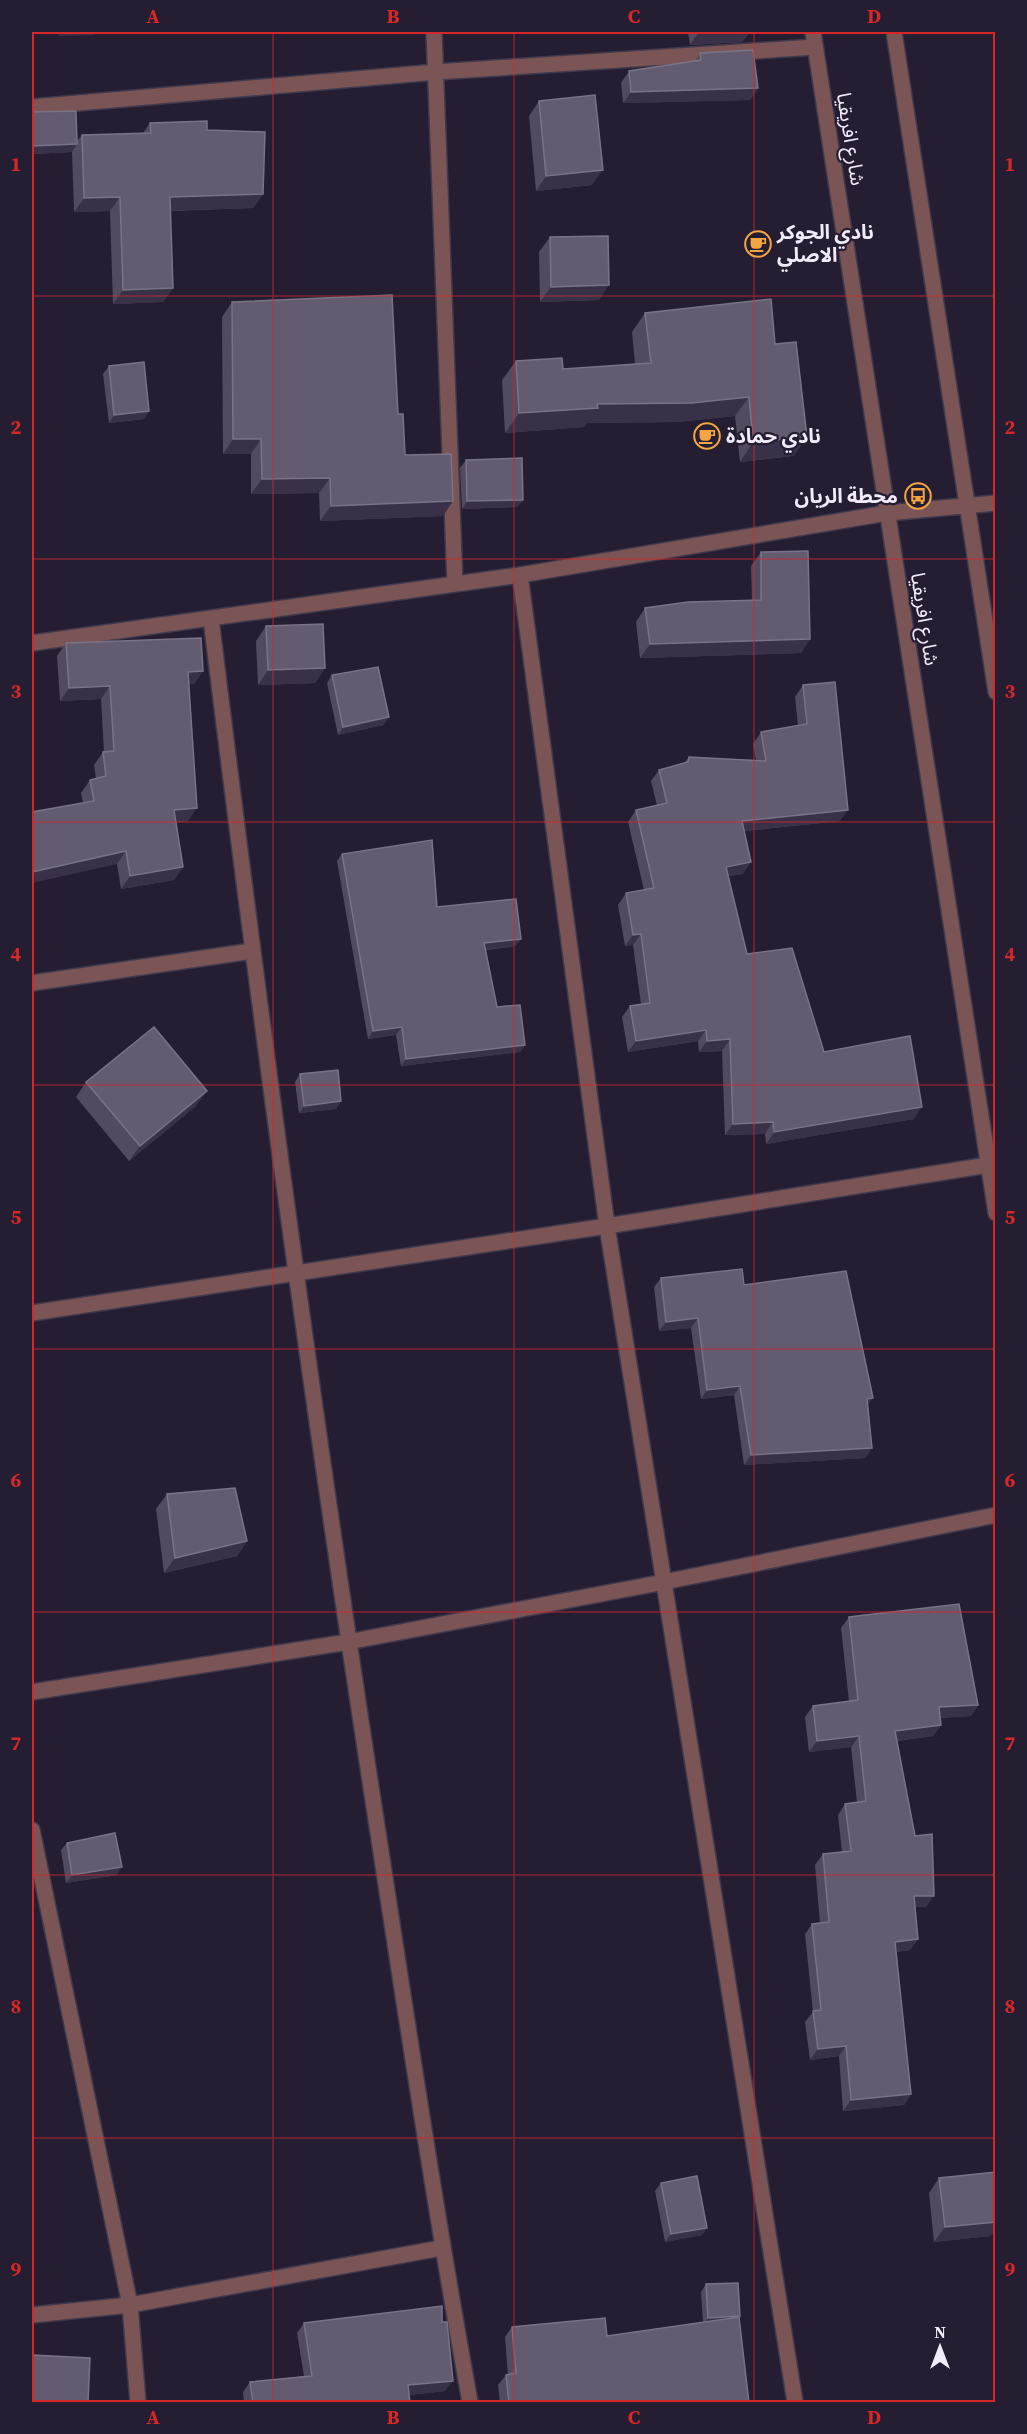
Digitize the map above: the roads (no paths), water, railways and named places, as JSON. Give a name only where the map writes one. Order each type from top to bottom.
[{"type":"street","points":[[434,32],[455,584]]},
{"type":"street","points":[[894,32],[996,692]]},
{"type":"street","points":[[32,107],[814,39]]},
{"type":"street","name":"شارع افريقيا","points":[[814,39],[996,1213]]},
{"type":"street","points":[[32,643],[520,575],[887,513],[996,503]]},
{"type":"street","points":[[520,575],[607,1226],[795,2403]]},
{"type":"street","points":[[211,619],[252,951],[348,1642],[441,2248],[470,2403]]},
{"type":"street","points":[[32,983],[252,951]]},
{"type":"street","points":[[32,1313],[607,1226],[988,1165]]},
{"type":"street","points":[[32,1692],[348,1642],[664,1582],[996,1515]]},
{"type":"street","points":[[32,1830],[130,2305],[138,2403]]},
{"type":"street","points":[[32,2315],[130,2305],[441,2248]]},
{"type":"place","name":"نادي الجوكر الاصلي","points":[[758,244]]},
{"type":"place","name":"نادي حمادة","points":[[707,436]]},
{"type":"place","name":"محطة الريان","points":[[918,496]]}]
